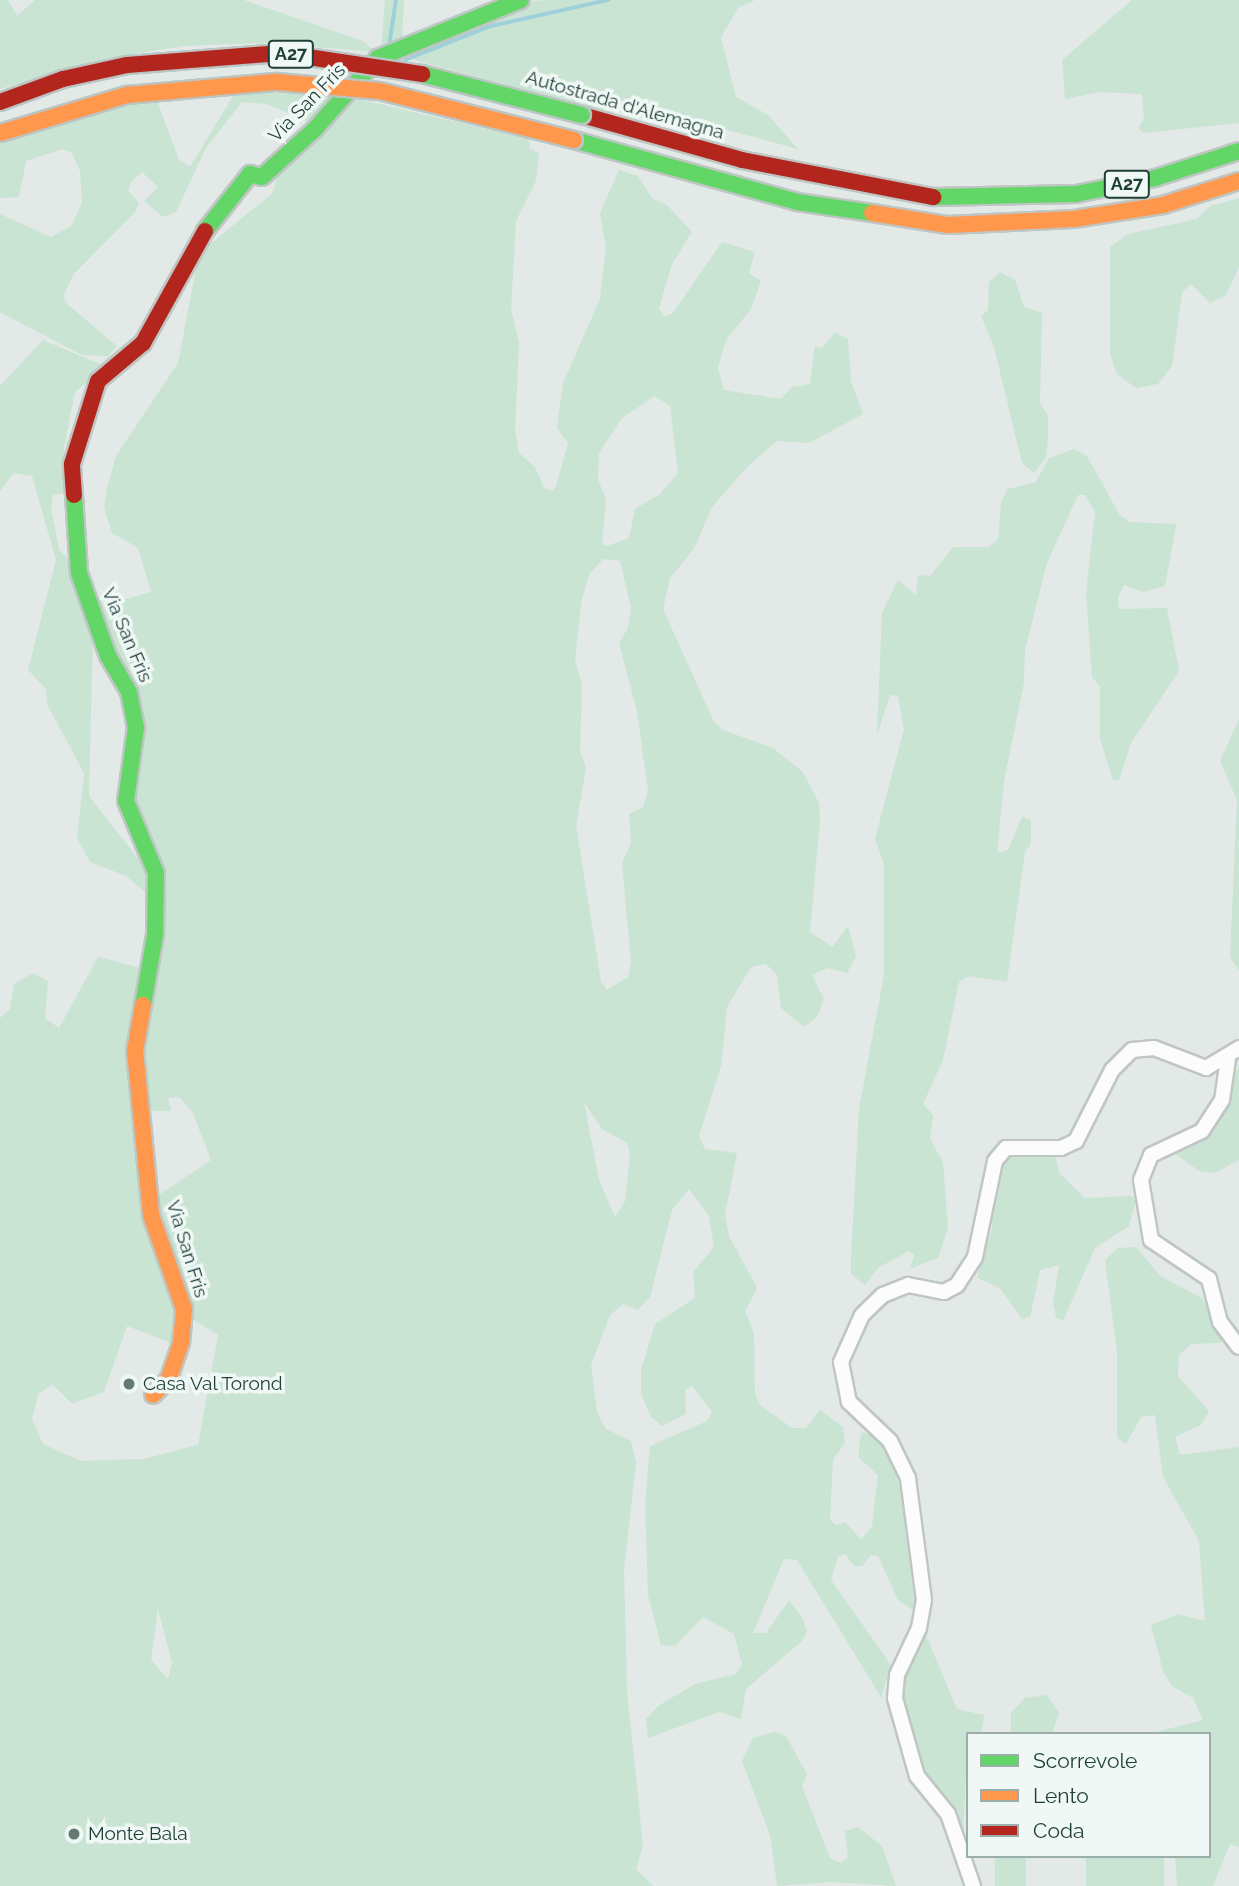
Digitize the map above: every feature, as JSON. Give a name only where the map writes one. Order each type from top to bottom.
[{"type":"main road","name":"Via San Fris","points":[[153,1395],[168,1380],[181,1343],[184,1309],[151,1215],[144,1101],[135,1051],[155,935],[156,873],[126,801],[136,727],[129,692],[108,656],[79,573],[70,486],[76,452],[98,381],[143,343],[195,244],[250,174],[261,177],[315,130],[378,58],[521,0]]},
{"type":"main road","name":"Autostrada d'Alemagna","points":[[0,102],[63,79],[127,65],[281,53],[387,65],[582,115],[742,160],[892,193],[1012,200],[1076,194],[1155,178],[1239,151]]},
{"type":"main road","name":"A27","points":[[0,133],[127,95],[277,82],[380,91],[574,140],[797,202],[890,219],[1013,225],[1163,205],[1239,181]]},
{"type":"street","points":[[974,1886],[948,1814],[917,1776],[895,1698],[897,1675],[919,1628],[924,1600],[908,1478],[890,1441],[849,1402],[841,1362],[862,1315],[883,1295],[908,1285],[944,1292],[957,1285],[975,1257],[995,1161],[1006,1148],[1061,1148],[1076,1141],[1112,1070],[1140,1047],[1206,1068],[1228,1059],[1239,1048]]},
{"type":"street","points":[[1228,1059],[1222,1100],[1202,1131],[1151,1155],[1141,1181],[1152,1240],[1209,1279],[1220,1322],[1239,1347]]},
{"type":"green space","points":[[0,0],[8,0],[17,16],[35,0],[244,0],[363,41],[376,52],[266,43],[184,46],[109,58],[0,89]]},
{"type":"green space","points":[[385,0],[404,0],[402,44],[381,48]]},
{"type":"green space","points":[[544,0],[755,0],[738,8],[721,37],[736,97],[768,115],[798,149],[623,102],[603,110],[395,55],[511,4]]},
{"type":"green space","points":[[1132,0],[1239,0],[1239,123],[1143,133],[1138,128],[1144,119],[1142,94],[1100,92],[1065,99],[1062,60]]},
{"type":"green space","points":[[236,91],[340,96],[313,124],[267,104],[242,102],[206,148],[176,212],[163,217],[144,201],[158,187],[142,172],[131,182],[128,190],[139,203],[136,211],[73,275],[64,295],[65,302],[117,346],[108,356],[82,355],[0,312],[0,214],[51,237],[71,226],[82,203],[80,171],[72,153],[62,149],[26,161],[19,197],[0,198],[0,140],[156,98],[179,160],[190,167]]},
{"type":"green space","points":[[350,97],[529,139],[530,149],[539,153],[536,181],[516,221],[511,309],[519,342],[515,430],[519,453],[535,467],[544,488],[552,491],[556,486],[568,443],[557,428],[563,383],[600,299],[606,248],[600,213],[619,170],[638,176],[652,198],[667,205],[692,232],[672,264],[659,308],[664,316],[672,314],[722,242],[755,252],[749,273],[761,281],[751,309],[726,340],[718,368],[724,390],[781,399],[792,387],[810,384],[815,346],[822,348],[835,332],[848,339],[851,381],[863,414],[809,443],[777,441],[747,467],[712,507],[694,549],[670,578],[663,609],[714,722],[723,730],[773,748],[803,772],[819,803],[820,820],[810,932],[832,947],[848,926],[856,956],[847,973],[827,968],[812,975],[824,999],[817,1017],[804,1027],[781,1008],[777,975],[766,964],[751,967],[727,1007],[721,1066],[699,1136],[705,1149],[737,1153],[725,1215],[729,1236],[757,1288],[745,1311],[754,1333],[755,1394],[760,1405],[792,1428],[806,1428],[820,1410],[843,1427],[845,1442],[833,1460],[830,1519],[836,1525],[845,1522],[861,1539],[872,1527],[878,1475],[859,1458],[862,1432],[884,1441],[905,1501],[919,1614],[898,1600],[878,1556],[871,1555],[862,1566],[854,1566],[845,1554],[838,1557],[831,1580],[891,1665],[881,1697],[797,1560],[784,1559],[753,1633],[766,1633],[789,1600],[803,1619],[807,1632],[801,1642],[746,1689],[741,1719],[719,1712],[648,1738],[646,1719],[658,1706],[695,1684],[736,1674],[742,1664],[734,1634],[703,1617],[675,1646],[661,1645],[648,1595],[645,1502],[650,1446],[707,1421],[712,1412],[692,1386],[685,1390],[686,1414],[662,1426],[651,1417],[641,1394],[641,1370],[655,1324],[695,1298],[693,1272],[714,1247],[709,1216],[689,1189],[672,1210],[650,1297],[638,1310],[623,1304],[610,1315],[591,1365],[597,1412],[606,1429],[631,1441],[636,1463],[624,1569],[627,1691],[643,1845],[636,1869],[653,1886],[0,1886],[0,1018],[10,1009],[14,984],[33,973],[48,981],[45,1018],[59,1028],[98,957],[145,969],[132,1053],[135,1111],[142,1164],[180,1306],[171,1343],[127,1326],[104,1392],[72,1404],[52,1384],[38,1395],[32,1419],[43,1444],[81,1461],[143,1459],[198,1445],[218,1335],[189,1317],[185,1280],[163,1237],[157,1196],[211,1160],[193,1113],[179,1097],[168,1098],[171,1111],[149,1111],[136,1053],[160,876],[129,797],[133,756],[108,642],[93,599],[111,590],[115,602],[151,592],[138,548],[112,533],[104,507],[116,456],[178,363],[199,253],[273,193],[281,160]],"holes":[[[655,396],[670,406],[678,473],[660,494],[635,509],[629,538],[607,546],[602,544],[606,500],[598,479],[599,453],[622,418]],[[603,559],[620,561],[631,608],[628,628],[619,643],[637,711],[648,791],[643,807],[629,814],[631,843],[622,863],[631,961],[628,977],[607,990],[601,982],[576,825],[586,768],[580,751],[582,684],[575,660],[581,603],[589,575]],[[584,1102],[602,1129],[627,1143],[630,1154],[625,1201],[615,1217],[599,1180]],[[158,1609],[172,1663],[168,1679],[151,1660]]]},
{"type":"green space","points":[[1239,198],[1239,267],[1226,295],[1210,303],[1191,284],[1182,292],[1172,366],[1158,384],[1136,388],[1117,374],[1110,354],[1110,247],[1128,234],[1197,219],[1210,206]]},
{"type":"green space","points":[[1000,272],[1015,280],[1024,307],[1042,313],[1040,403],[1048,416],[1048,439],[1046,457],[1034,473],[1022,463],[994,347],[981,316],[988,310],[989,282]]},
{"type":"green space","points":[[151,322],[145,335],[75,392],[64,447],[65,493],[53,495],[51,508],[59,550],[73,563],[93,630],[89,796],[147,870],[150,896],[126,876],[90,862],[77,838],[84,773],[47,704],[46,689],[28,670],[56,560],[32,476],[14,473],[0,491],[0,386],[43,340],[100,364]]},
{"type":"green space","points":[[1074,449],[1087,456],[1119,514],[1130,522],[1176,524],[1165,586],[1143,592],[1124,585],[1118,598],[1119,609],[1167,608],[1179,671],[1131,743],[1119,780],[1113,780],[1100,739],[1100,687],[1092,677],[1086,593],[1095,512],[1085,495],[1078,495],[1047,563],[1025,650],[1024,683],[1004,781],[997,853],[1008,850],[1022,817],[1031,820],[1031,844],[1025,852],[1007,982],[969,976],[959,982],[943,1060],[923,1104],[933,1115],[930,1139],[943,1162],[948,1228],[938,1258],[910,1269],[914,1255],[909,1251],[878,1268],[865,1285],[851,1274],[851,1257],[859,1109],[884,975],[884,864],[875,839],[904,729],[898,696],[890,695],[877,735],[882,613],[898,580],[916,595],[918,575],[930,576],[953,547],[989,547],[998,539],[1001,502],[1008,489],[1036,482],[1049,458]]},
{"type":"green space","points":[[1239,719],[1239,970],[1230,957],[1237,800],[1220,761]]},
{"type":"green space","points":[[1239,1066],[1239,1160],[1215,1173],[1199,1171],[1174,1153],[1201,1140]]},
{"type":"green space","points":[[1000,1153],[1055,1155],[1059,1173],[1085,1198],[1131,1196],[1136,1201],[1129,1226],[1095,1248],[1063,1321],[1056,1318],[1053,1303],[1059,1265],[1040,1270],[1030,1317],[1022,1319],[1000,1288],[977,1278],[992,1229],[993,1172]]},
{"type":"green space","points":[[1136,1247],[1160,1276],[1202,1298],[1224,1333],[1221,1343],[1191,1344],[1179,1355],[1178,1376],[1209,1411],[1201,1425],[1175,1437],[1180,1455],[1239,1447],[1239,1847],[1230,1844],[1213,1886],[1177,1886],[1175,1858],[1211,1858],[1211,1732],[1156,1732],[1203,1720],[1193,1698],[1172,1686],[1163,1671],[1151,1625],[1178,1614],[1205,1621],[1199,1541],[1163,1477],[1155,1415],[1141,1417],[1126,1444],[1117,1438],[1117,1351],[1105,1260],[1118,1248]]},
{"type":"green space","points":[[925,1633],[957,1709],[984,1715],[981,1732],[966,1732],[963,1837],[922,1778],[898,1696],[902,1673]]},
{"type":"green space","points":[[1047,1695],[1059,1713],[1053,1732],[1011,1732],[1011,1713],[1025,1698]]},
{"type":"green space","points":[[774,1732],[786,1736],[807,1774],[802,1786],[830,1858],[841,1863],[848,1857],[845,1831],[858,1827],[882,1846],[896,1886],[831,1882],[777,1886],[770,1835],[742,1761],[753,1738]]},
{"type":"green space","points":[[995,1858],[1026,1858],[1026,1886],[995,1886]]},
{"type":"green space","points":[[1086,1858],[1164,1858],[1164,1886],[1086,1886]]},
{"type":"waterway","points":[[389,46],[396,0]]},
{"type":"waterway","points":[[405,60],[491,26],[608,0]]},
{"type":"traffic: fast","points":[[205,231],[250,174],[262,177],[315,129],[378,58],[521,0]]},
{"type":"traffic: fast","points":[[422,74],[582,115]]},
{"type":"traffic: fast","points":[[574,140],[797,202],[872,213]]},
{"type":"traffic: fast","points":[[933,197],[1076,194],[1155,178],[1239,151]]},
{"type":"traffic: fast","points":[[74,495],[79,573],[108,656],[129,692],[136,727],[126,801],[156,873],[155,935],[143,1005]]},
{"type":"traffic: slow","points":[[0,133],[127,95],[277,82],[380,91],[574,140]]},
{"type":"traffic: slow","points":[[872,213],[948,225],[1074,219],[1163,205],[1239,181]]},
{"type":"traffic: slow","points":[[143,1005],[135,1051],[151,1215],[184,1309],[181,1343],[168,1380],[153,1395]]},
{"type":"traffic: jam","points":[[0,102],[63,79],[127,65],[281,53],[422,74]]},
{"type":"traffic: jam","points":[[582,115],[742,160],[933,197]]},
{"type":"traffic: jam","points":[[74,495],[72,464],[98,381],[143,343],[205,231]]},
{"type":"place","name":"Casa Val Torond","points":[[129,1384]]},
{"type":"place","name":"Monte Bala","points":[[74,1834]]}]
